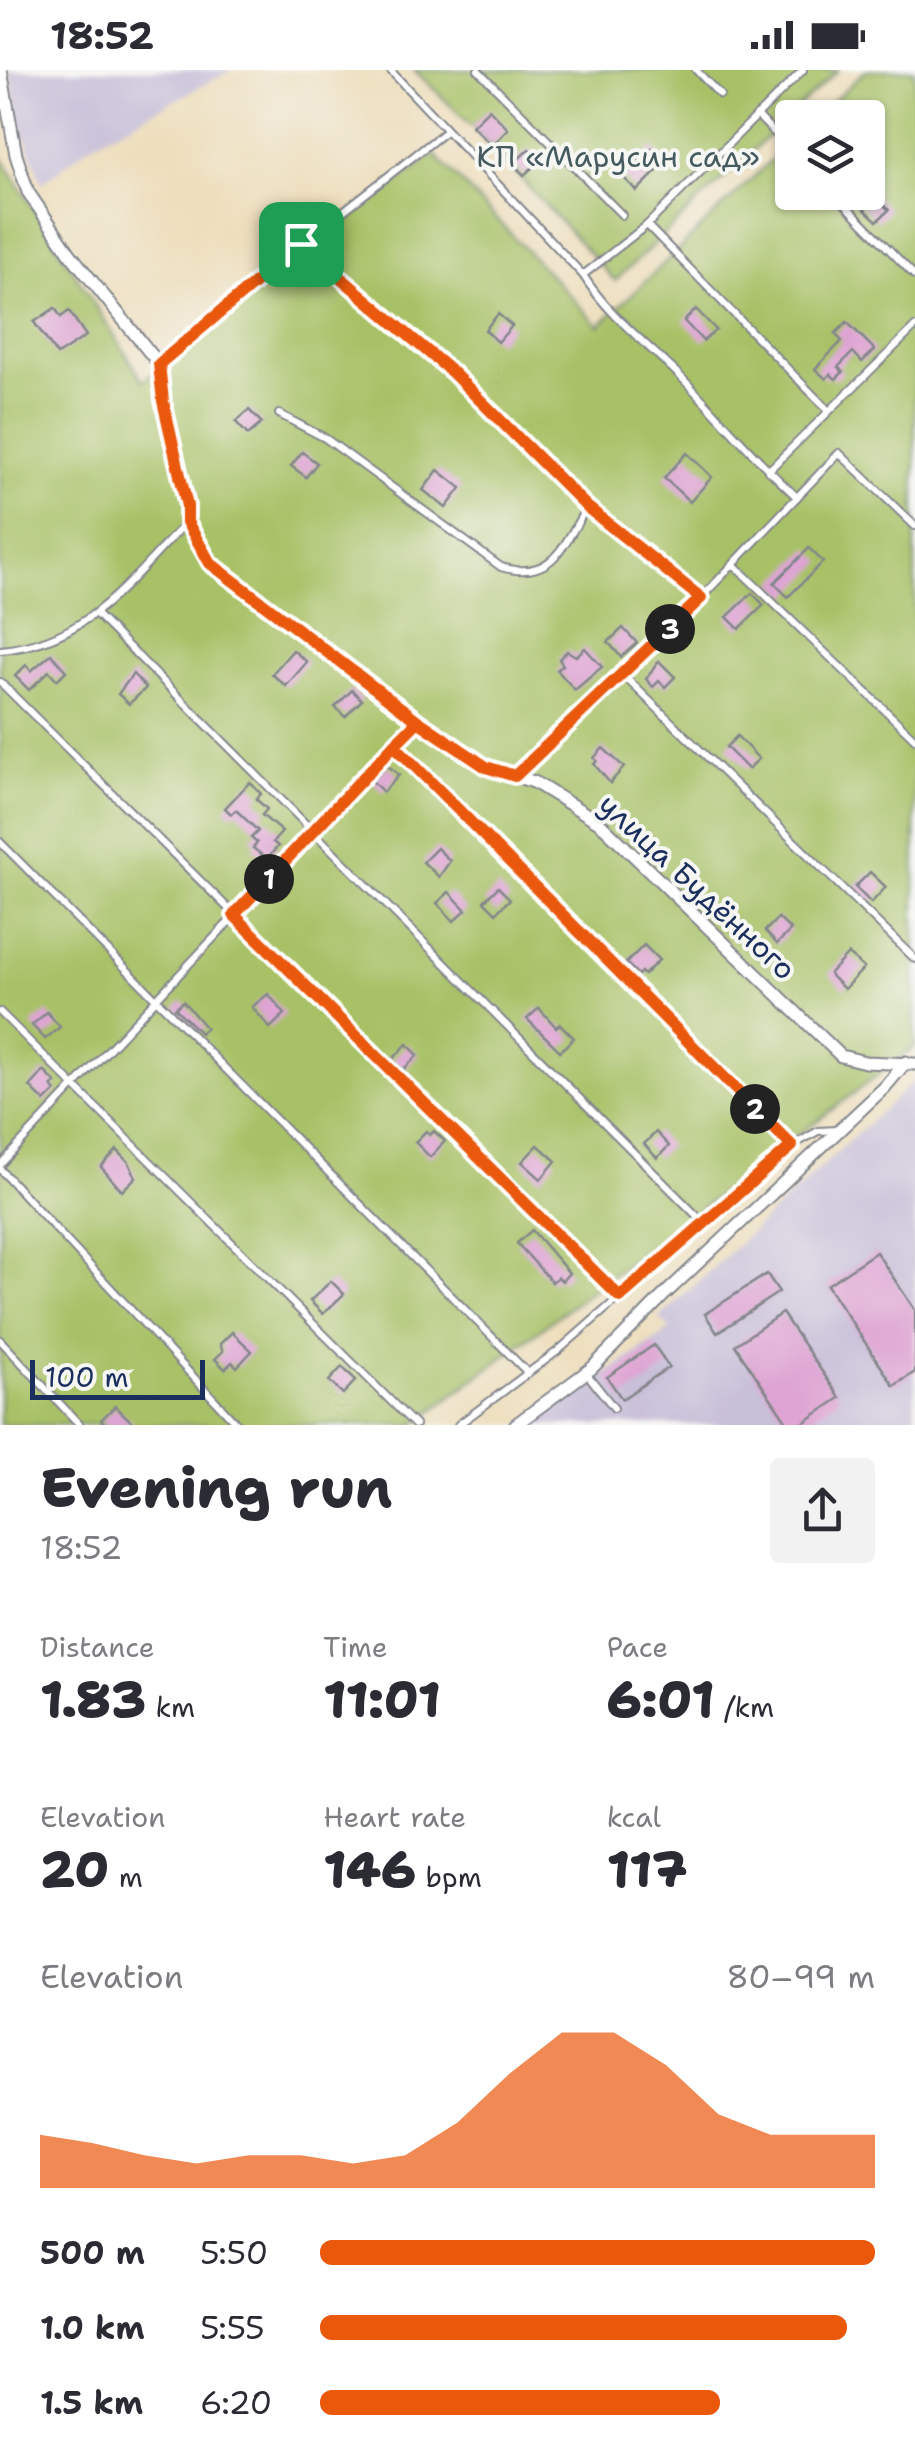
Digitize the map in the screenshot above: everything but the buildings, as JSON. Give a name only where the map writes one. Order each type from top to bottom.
[{"type":"street","points":[[1,70],[16,155],[28,192],[70,255],[159,364]]},
{"type":"street","name":"улица Будённого","points":[[159,364],[187,522],[210,563],[418,721],[486,767],[534,782],[600,822],[841,1056],[865,1062],[911,1063]]},
{"type":"street","points":[[520,1424],[586,1372],[911,1063]]},
{"type":"lane","points":[[390,70],[584,276],[597,298],[797,497]]},
{"type":"lane","points":[[478,70],[622,216]]},
{"type":"lane","points":[[696,70],[720,95]]},
{"type":"lane","points":[[584,276],[646,225],[802,70]]},
{"type":"lane","points":[[757,115],[775,134]]},
{"type":"lane","points":[[159,364],[301,244],[446,132]]},
{"type":"lane","points":[[851,210],[915,276]]},
{"type":"lane","points":[[646,225],[828,410]]},
{"type":"lane","points":[[301,244],[453,373],[587,507],[701,598]]},
{"type":"lane","points":[[768,471],[915,327]]},
{"type":"lane","points":[[278,414],[324,438],[500,568],[534,571],[549,565],[587,507]]},
{"type":"lane","points":[[515,776],[701,598],[839,453],[915,526]]},
{"type":"lane","points":[[0,650],[32,646],[84,624],[187,522]]},
{"type":"lane","points":[[734,565],[915,740]]},
{"type":"lane","points":[[96,614],[704,1223]]},
{"type":"lane","points":[[623,675],[915,958]]},
{"type":"lane","points":[[0,682],[620,1297]]},
{"type":"lane","points":[[238,1425],[0,1168],[418,721]]},
{"type":"lane","points":[[394,745],[792,1146]]},
{"type":"lane","points":[[0,842],[527,1372]]},
{"type":"lane","points":[[0,1012],[416,1425]]},
{"type":"lane","points":[[458,1425],[560,1350],[792,1146],[818,1131],[839,1129]]},
{"type":"lane","points":[[0,1340],[80,1425]]},
{"type":"lane","points":[[586,1372],[614,1408]]},
{"type":"shaded area","points":[[9,70],[232,70],[92,144],[42,183],[18,119]]},
{"type":"shaded area","points":[[915,1080],[915,1425],[530,1425],[671,1329],[659,1318]]},
{"type":"green space","name":"КП «Марусин сад»","points":[[414,70],[838,70],[806,100],[775,100],[775,130],[615,281],[472,126]]},
{"type":"green space","points":[[866,70],[915,70],[915,1047],[413,1425],[0,1425],[0,155],[143,381],[434,154],[599,326],[775,156],[775,210],[885,210],[885,100],[834,100]]},
{"type":"route","points":[[301,244],[159,364],[187,522],[210,563],[418,721],[394,745],[234,915],[620,1297],[792,1146],[394,745],[418,721],[486,767],[515,776],[701,598],[587,507],[453,373],[301,244]]}]
